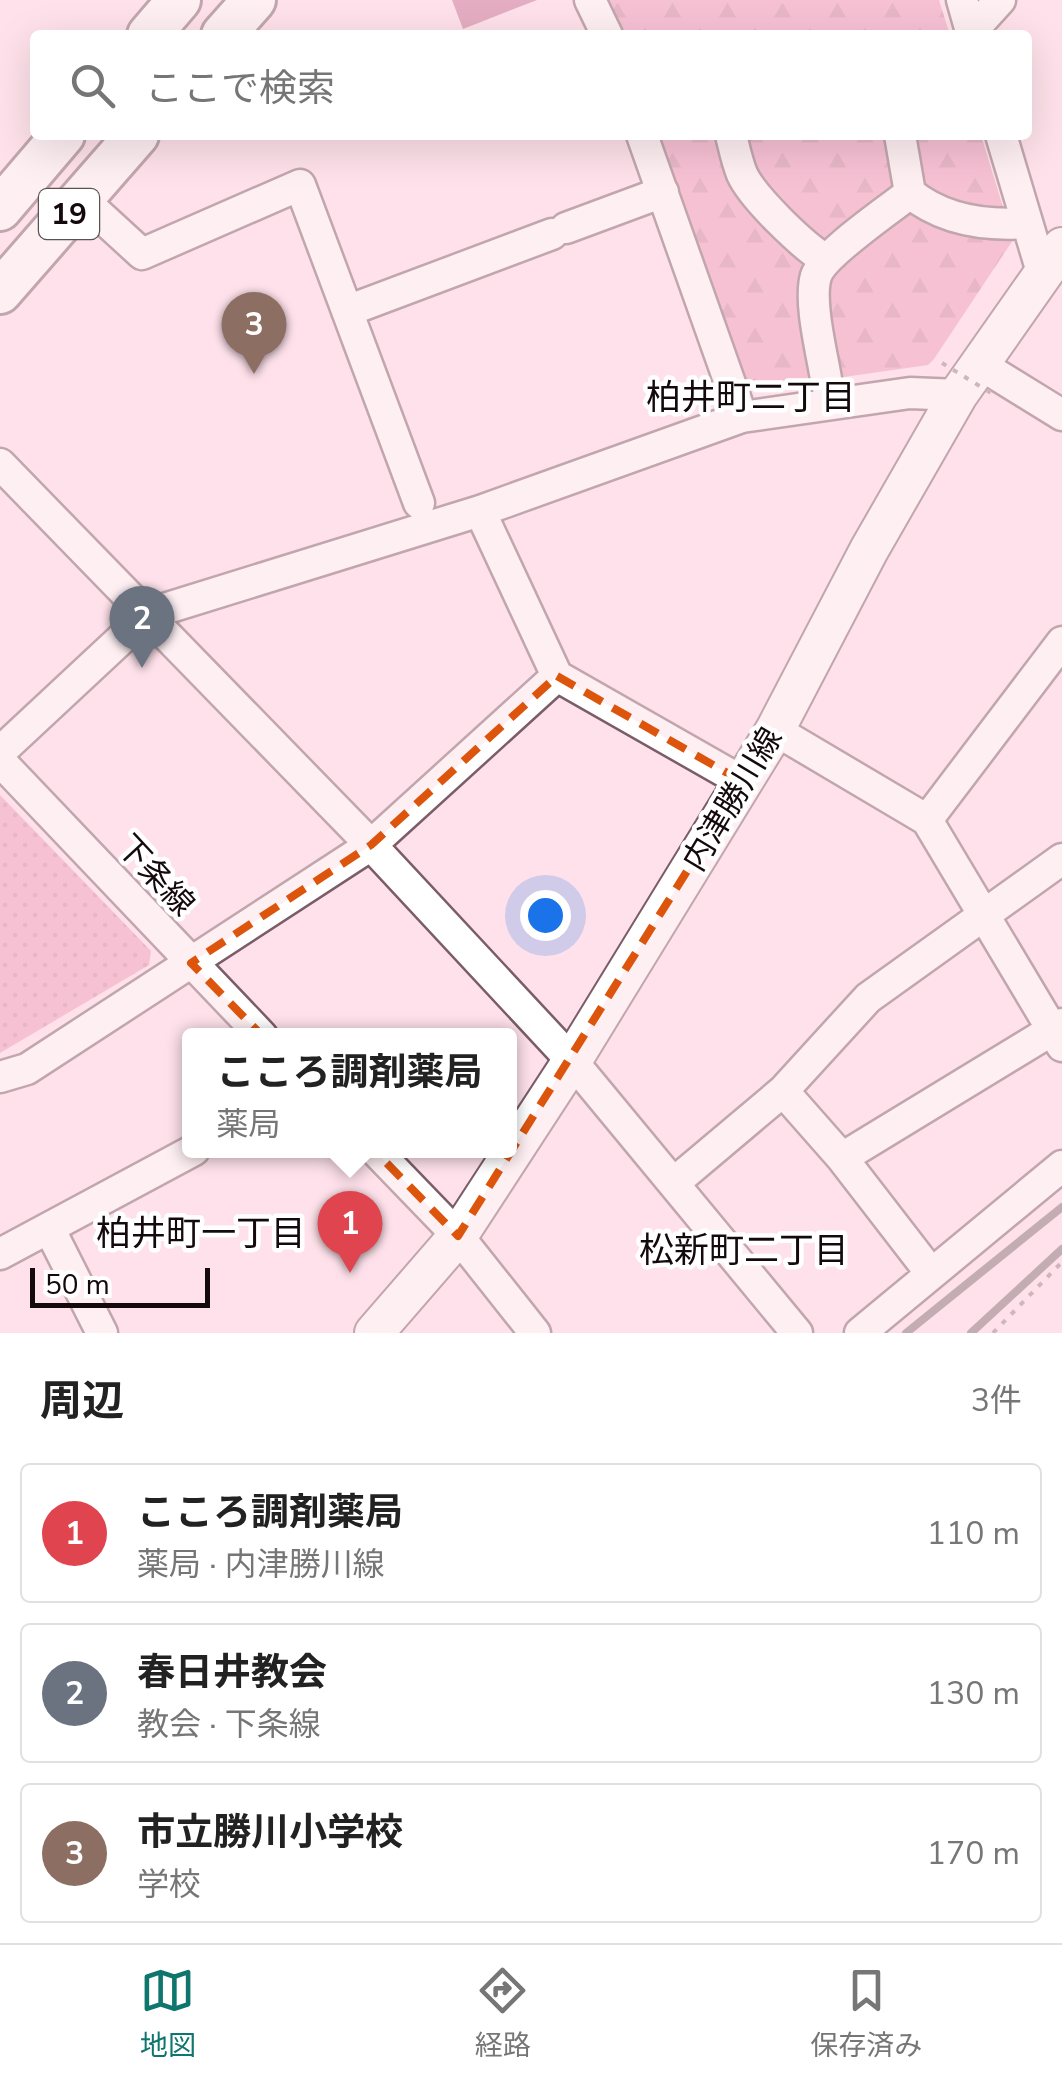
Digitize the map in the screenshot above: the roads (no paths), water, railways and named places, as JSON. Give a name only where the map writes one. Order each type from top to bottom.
[{"type":"highway","points":[[228,30],[254,0]]},
{"type":"highway","name":"19","points":[[0,208],[59,140]]},
{"type":"highway","name":"19","points":[[0,292],[133,140]]},
{"type":"main road","name":"内津勝川線","points":[[517,1145],[775,730],[869,550],[968,379],[1052,260]]},
{"type":"main road","name":"内津勝川線","points":[[374,1333],[458,1236],[509,1158]]},
{"type":"street","points":[[590,0],[605,30]]},
{"type":"street","points":[[962,0],[971,30]]},
{"type":"street","points":[[975,30],[1000,0]]},
{"type":"street","points":[[644,140],[742,417]]},
{"type":"street","points":[[732,140],[742,175],[755,192],[807,248],[826,260]]},
{"type":"street","points":[[901,140],[910,193],[921,202],[972,223],[1027,223]]},
{"type":"street","points":[[1002,140],[1027,223],[1052,260]]},
{"type":"street","points":[[82,199],[142,254],[300,185],[419,503]]},
{"type":"street","points":[[347,311],[662,192]]},
{"type":"street","points":[[827,385],[815,298],[816,276],[826,260],[910,193]]},
{"type":"street","points":[[0,752],[148,614],[480,512],[742,417],[910,393],[968,379],[1062,415]]},
{"type":"street","points":[[0,464],[372,845],[572,1061],[797,1333]]},
{"type":"street","points":[[480,512],[557,676],[743,782]]},
{"type":"street","points":[[927,820],[1062,642]]},
{"type":"street","points":[[0,1077],[27,1069],[372,845],[557,676]]},
{"type":"street","points":[[775,730],[927,820],[1059,1034],[842,1158]]},
{"type":"street","name":"下条線","points":[[0,761],[254,1028]]},
{"type":"street","points":[[675,1182],[784,1091],[868,998],[1062,858]]},
{"type":"street","points":[[784,1091],[842,1158],[930,1272]]},
{"type":"street","points":[[0,1254],[182,1156]]},
{"type":"street","points":[[383,1158],[458,1236],[535,1333]]},
{"type":"street","points":[[860,1333],[930,1272],[1056,1182]]},
{"type":"street","points":[[50,1228],[102,1333]]},
{"type":"railway","points":[[906,1333],[1062,1207]]},
{"type":"railway","points":[[971,1333],[1062,1249]]},
{"type":"place","name":"市立勝川小学校","points":[[254,374]]},
{"type":"place","name":"春日井教会","points":[[142,668]]},
{"type":"place","name":"こころ調剤薬局","points":[[350,1273]]},
{"type":"district","name":"柏井町二丁目","points":[[751,397]]},
{"type":"district","name":"柏井町一丁目","points":[[201,1233]]},
{"type":"district","name":"松新町二丁目","points":[[744,1250]]}]
